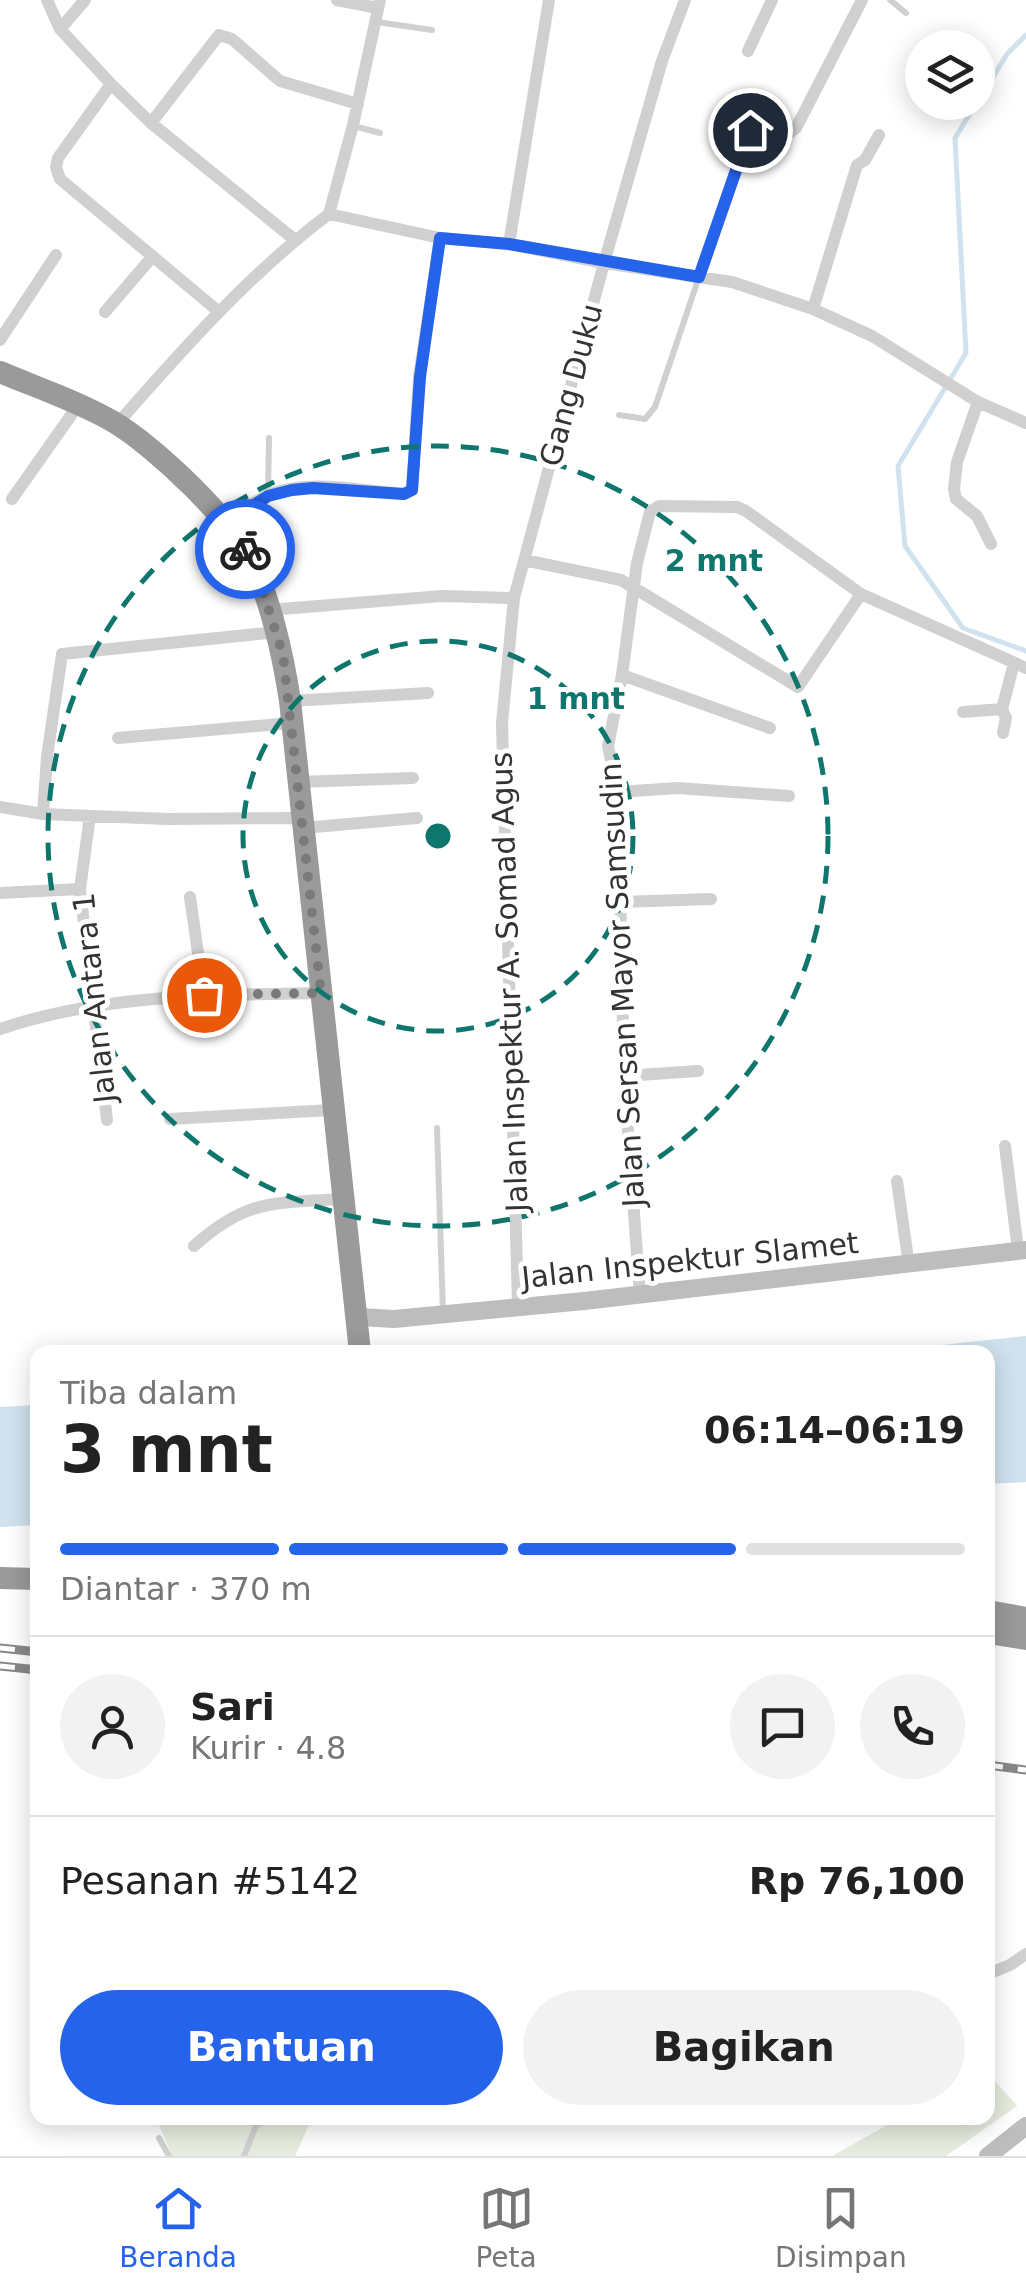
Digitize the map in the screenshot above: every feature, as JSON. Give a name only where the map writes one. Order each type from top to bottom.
[{"type":"highway","points":[[0,372],[80,404],[116,424],[228,522],[255,566],[273,621],[290,712],[360,1345]]},
{"type":"highway","points":[[0,1578],[30,1579]]},
{"type":"highway","points":[[995,1612],[1026,1618]]},
{"type":"highway","points":[[995,1634],[1026,1640]]},
{"type":"street","points":[[47,0],[60,28],[111,84],[152,123],[295,240]]},
{"type":"street","points":[[60,28],[85,0]]},
{"type":"street","points":[[116,424],[218,311],[329,214],[378,10],[337,0]]},
{"type":"street","name":"Gang Duku","points":[[514,598],[604,263],[662,61],[685,0]]},
{"type":"street","points":[[748,51],[772,0]]},
{"type":"street","points":[[699,277],[750,130],[757,127],[788,134],[796,128],[862,0]]},
{"type":"street","points":[[509,244],[549,2]]},
{"type":"street","points":[[152,123],[219,35],[232,38],[280,81],[358,104]]},
{"type":"street","points":[[111,84],[58,158],[60,179],[218,311]]},
{"type":"street","points":[[813,309],[857,165],[865,160],[879,135]]},
{"type":"street","points":[[329,214],[440,238],[509,244],[732,282],[813,309],[872,336],[978,402],[1026,423]]},
{"type":"street","points":[[228,522],[268,496],[313,488],[404,494],[412,490],[420,377],[440,238]]},
{"type":"street","points":[[0,340],[56,254]]},
{"type":"street","points":[[106,312],[152,256]]},
{"type":"street","points":[[978,402],[957,462],[954,490],[956,499],[977,516],[990,544]]},
{"type":"street","points":[[12,499],[80,404]]},
{"type":"street","name":"Jalan Sersan Mayor Samsudin","points":[[640,1294],[624,1076],[618,792],[608,746],[633,587],[650,512],[659,506],[746,511],[862,594]]},
{"type":"street","points":[[524,560],[621,580],[798,688],[862,594],[1020,665],[1002,709],[1006,718],[1003,734]]},
{"type":"street","points":[[43,814],[60,658],[68,652],[442,596],[514,598]]},
{"type":"street","name":"Jalan Inspektur A. Somad Agus","points":[[514,598],[502,722],[518,1306]]},
{"type":"street","points":[[622,675],[770,728]]},
{"type":"street","points":[[118,738],[428,694]]},
{"type":"street","points":[[963,712],[1002,709]]},
{"type":"street","points":[[299,782],[413,778]]},
{"type":"street","points":[[618,792],[678,788],[789,796]]},
{"type":"street","points":[[0,807],[43,814],[302,823],[417,818]]},
{"type":"street","name":"Jalan Antara 1","points":[[90,816],[80,889],[106,1120]]},
{"type":"street","points":[[0,893],[80,889]]},
{"type":"street","points":[[190,897],[204,995]]},
{"type":"street","points":[[620,902],[711,898]]},
{"type":"street","points":[[0,1030],[48,1013],[91,1006],[204,995],[321,993]]},
{"type":"street","points":[[624,1076],[698,1071]]},
{"type":"street","points":[[170,1119],[332,1110]]},
{"type":"street","points":[[1006,1146],[1022,1250]]},
{"type":"street","points":[[897,1181],[909,1266]]},
{"type":"street","points":[[194,1246],[220,1223],[263,1204],[344,1200]]},
{"type":"street","name":"Jalan Inspektur Slamet","points":[[359,1317],[394,1319],[909,1266],[1022,1250]]},
{"type":"street","points":[[995,1971],[1026,1954]]},
{"type":"street","points":[[988,2156],[1026,2126]]},
{"type":"lane","points":[[890,0],[906,13]]},
{"type":"lane","points":[[378,10],[432,30]]},
{"type":"lane","points":[[353,126],[380,133]]},
{"type":"lane","points":[[619,415],[645,418],[655,406],[699,277]]},
{"type":"lane","points":[[268,496],[269,438]]},
{"type":"lane","points":[[437,1128],[443,1314]]},
{"type":"lane","points":[[244,2156],[256,2125]]},
{"type":"lane","points":[[159,2138],[169,2156]]},
{"type":"shaded area","points":[[995,2081],[1017,2106],[995,2121]]},
{"type":"shaded area","points":[[159,2125],[309,2125],[295,2156],[172,2156]]},
{"type":"shaded area","points":[[887,2125],[990,2125],[946,2156],[832,2156]]},
{"type":"water","points":[[1026,1336],[1026,1482],[995,1484],[995,1345],[942,1345]]},
{"type":"water","points":[[30,1405],[30,1525],[0,1527],[0,1407]]},
{"type":"waterway","points":[[995,74],[1007,54],[1026,35]]},
{"type":"waterway","points":[[966,120],[955,138],[966,353],[898,466],[905,546],[963,628],[1026,651]]},
{"type":"railway","points":[[0,1648],[30,1651]]},
{"type":"railway","points":[[0,1666],[30,1669]]},
{"type":"railway","points":[[995,1766],[1026,1770]]},
{"type":"way so far","points":[[204,995],[321,993],[283,655],[255,566],[245,549]]},
{"type":"route","points":[[245,549],[228,522],[268,496],[313,488],[404,494],[412,490],[420,377],[440,238],[509,244],[699,277],[750,130]]}]
